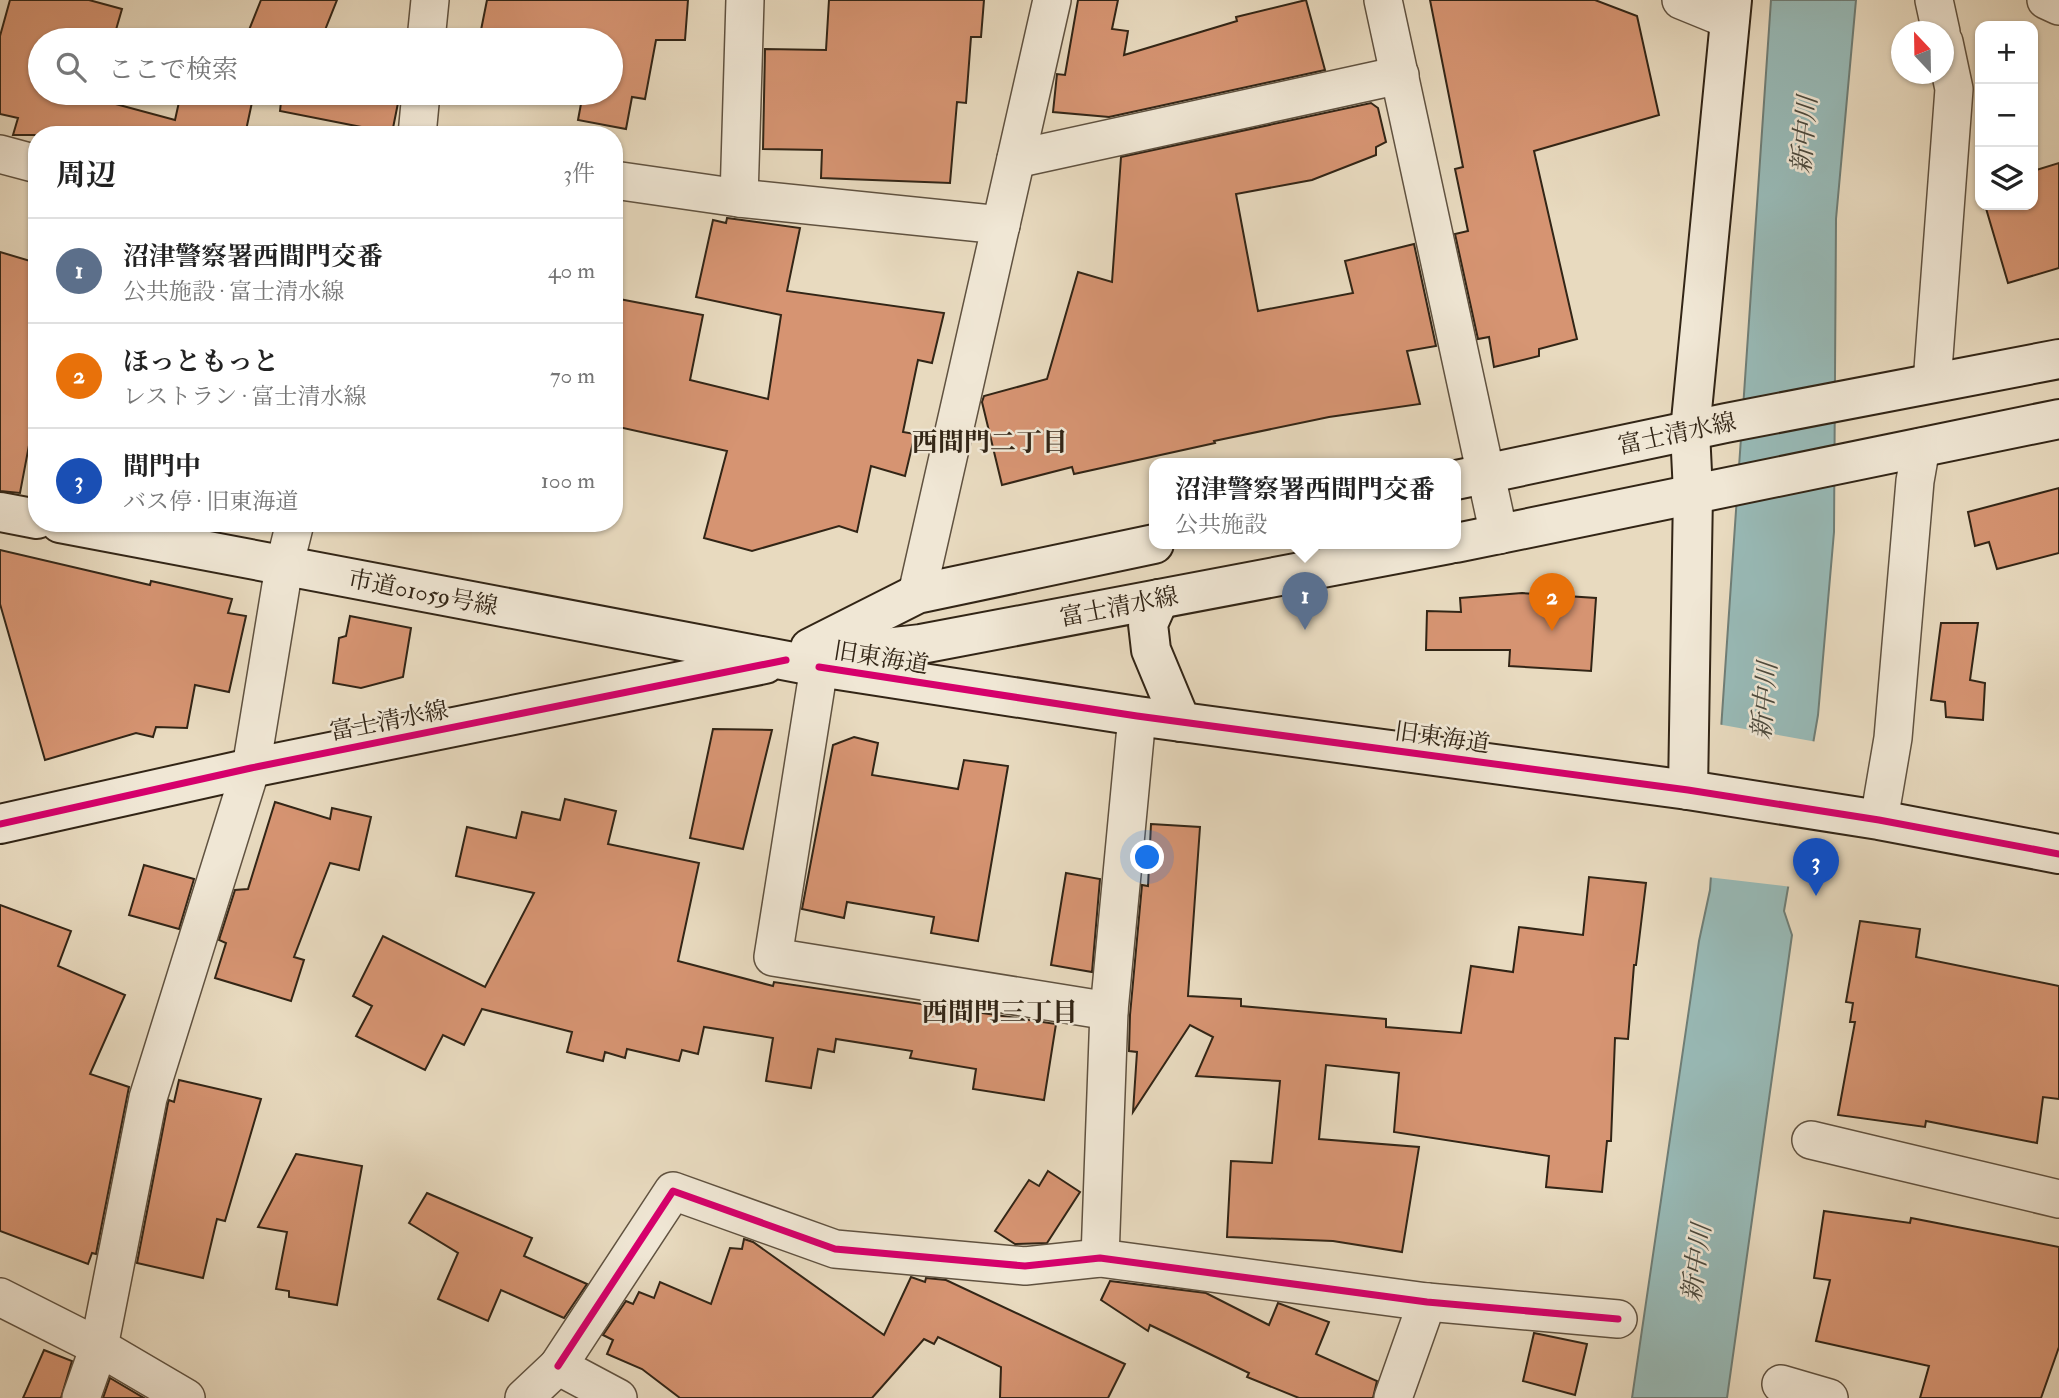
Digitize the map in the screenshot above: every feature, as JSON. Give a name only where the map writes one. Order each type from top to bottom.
[{"type":"main road","points":[[1688,790],[1693,493],[1690,431],[1731,10]]},
{"type":"main road","name":"富士清水線","points":[[1471,477],[1726,423],[2059,359]]},
{"type":"main road","points":[[1461,542],[2059,419]]},
{"type":"main road","points":[[0,512],[28,517]]},
{"type":"main road","name":"市道01059号線","points":[[106,532],[803,664]]},
{"type":"main road","name":"富士清水線","points":[[803,664],[917,594],[1149,545]]},
{"type":"main road","name":"富士清水線","points":[[0,824],[251,768],[1423,549]]},
{"type":"main road","points":[[1159,599],[1148,624],[1151,650],[1181,722]]},
{"type":"main road","name":"旧東海道","points":[[803,664],[1136,716],[1688,790],[1879,820],[2059,854]]},
{"type":"street","points":[[427,28],[430,0]]},
{"type":"street","points":[[739,198],[745,0]]},
{"type":"street","points":[[917,594],[1052,0]]},
{"type":"street","points":[[1383,0],[1400,75],[1471,477],[1499,535]]},
{"type":"street","points":[[1681,0],[1731,10]]},
{"type":"street","points":[[1934,0],[1939,21]]},
{"type":"street","points":[[2046,0],[2059,6]]},
{"type":"street","points":[[1016,159],[1400,75]]},
{"type":"street","points":[[1915,387],[1954,84]]},
{"type":"street","points":[[418,126],[420,105]]},
{"type":"street","points":[[0,154],[28,162]]},
{"type":"street","points":[[623,181],[739,198],[1001,225]]},
{"type":"street","points":[[1879,820],[1893,737],[1915,481],[1905,449]]},
{"type":"street","points":[[81,1398],[99,1347],[148,1098],[251,768],[284,567],[293,532]]},
{"type":"street","points":[[803,664],[773,957],[1109,1011]]},
{"type":"street","points":[[1100,1258],[1109,1011],[1136,716]]},
{"type":"street","points":[[1811,1140],[2059,1199]]},
{"type":"street","points":[[524,1398],[558,1366],[673,1191],[835,1249],[1025,1266],[1100,1258],[1427,1302],[1618,1319]]},
{"type":"street","points":[[0,1297],[99,1347],[186,1398]]},
{"type":"street","points":[[1393,1398],[1427,1302]]},
{"type":"street","points":[[558,1366],[618,1398]]},
{"type":"street","points":[[1781,1384],[1829,1398]]},
{"type":"water","name":"新中川","points":[[1771,0],[1856,0],[1836,219],[1834,532],[1818,715],[1784,911],[1792,935],[1727,1398],[1632,1398],[1699,941],[1710,890]]},
{"type":"pier","points":[[1717,724],[1817,742],[1792,887],[1707,877]]},
{"type":"building","points":[[10,0],[89,0],[122,9],[116,28],[28,28],[28,105],[119,105],[175,120],[178,105],[251,105],[247,126],[28,126],[28,135],[13,135],[18,118],[0,114],[0,36]]},
{"type":"building","points":[[261,0],[337,0],[326,28],[250,28]]},
{"type":"building","points":[[487,0],[688,0],[685,40],[656,40],[645,99],[632,97],[626,129],[623,126],[578,120],[581,105],[623,105],[623,28],[481,28]]},
{"type":"building","points":[[829,0],[984,0],[981,37],[971,37],[966,103],[957,102],[950,183],[821,178],[822,150],[763,149],[765,49],[826,50]]},
{"type":"building","points":[[1078,0],[1118,0],[1112,29],[1128,31],[1124,55],[1237,21],[1236,17],[1306,0],[1325,70],[1109,117],[1053,112],[1057,74],[1065,75]]},
{"type":"building","points":[[1430,0],[1595,0],[1637,16],[1659,115],[1534,151],[1577,339],[1539,349],[1539,356],[1494,367],[1489,337],[1478,339],[1455,234],[1468,231],[1455,169],[1463,167]]},
{"type":"building","points":[[1371,103],[1378,108],[1386,142],[1376,147],[1376,155],[1312,180],[1236,194],[1258,311],[1353,293],[1345,261],[1414,244],[1436,346],[1407,351],[1420,404],[1329,417],[1074,474],[1072,467],[1002,485],[982,402],[984,396],[1047,379],[1078,272],[1112,282],[1121,157]]},
{"type":"building","points":[[281,105],[398,105],[393,126],[356,126],[280,111]]},
{"type":"building","points":[[2059,163],[2059,268],[2008,283],[1986,210],[2038,210],[2038,169]]},
{"type":"building","points":[[727,218],[800,228],[787,291],[944,313],[932,363],[918,360],[903,432],[915,434],[905,476],[871,466],[857,532],[839,526],[752,551],[704,538],[727,451],[623,428],[623,300],[703,315],[690,380],[768,399],[781,315],[696,297],[713,220],[726,223]]},
{"type":"building","points":[[0,252],[28,260],[28,451],[20,493],[0,491]]},
{"type":"building","points":[[2059,488],[2059,553],[1997,569],[1989,542],[1975,546],[1968,512]]},
{"type":"building","points":[[0,550],[150,585],[151,581],[232,599],[228,613],[246,616],[229,692],[195,685],[187,728],[156,727],[153,737],[136,733],[45,760],[0,604]]},
{"type":"building","points":[[1522,593],[1596,598],[1591,671],[1509,666],[1510,650],[1426,650],[1427,611],[1461,612],[1460,598]]},
{"type":"building","points":[[350,616],[411,628],[403,677],[361,688],[333,683],[339,638],[346,636]]},
{"type":"building","points":[[1941,623],[1978,623],[1970,680],[1985,683],[1983,720],[1946,717],[1945,702],[1931,700]]},
{"type":"building","points":[[713,729],[772,730],[743,849],[690,838]]},
{"type":"building","points":[[854,737],[878,743],[872,775],[958,789],[964,760],[1008,766],[978,941],[931,933],[934,917],[847,902],[844,918],[802,909],[833,745]]},
{"type":"building","points":[[565,799],[616,811],[608,844],[699,863],[678,961],[773,986],[774,982],[1056,1024],[1044,1100],[973,1089],[976,1069],[910,1058],[912,1051],[836,1039],[834,1052],[818,1049],[811,1088],[766,1081],[773,1038],[704,1027],[698,1054],[682,1050],[679,1061],[627,1049],[625,1058],[605,1052],[603,1061],[567,1052],[572,1032],[482,1009],[464,1045],[443,1035],[425,1070],[356,1036],[372,1006],[353,996],[383,936],[485,987],[534,893],[456,876],[467,827],[516,838],[522,812],[560,820]]},
{"type":"building","points":[[275,802],[330,819],[332,808],[371,817],[359,870],[330,863],[294,957],[304,960],[291,1001],[215,978],[226,943],[219,940],[235,890],[248,889]]},
{"type":"building","points":[[1151,824],[1200,827],[1188,996],[1241,999],[1241,1006],[1386,1019],[1386,1027],[1461,1033],[1471,966],[1513,972],[1519,927],[1583,935],[1589,877],[1646,883],[1634,965],[1628,1039],[1615,1038],[1611,1141],[1607,1141],[1602,1192],[1546,1187],[1549,1156],[1394,1132],[1399,1073],[1326,1065],[1319,1139],[1419,1147],[1402,1252],[1333,1241],[1227,1237],[1231,1161],[1272,1163],[1280,1081],[1196,1076],[1213,1037],[1190,1025],[1133,1112],[1137,1052],[1129,1051],[1130,1015],[1142,885],[1148,886]]},
{"type":"building","points":[[144,865],[194,879],[179,929],[129,915]]},
{"type":"building","points":[[1066,873],[1100,879],[1092,972],[1051,965]]},
{"type":"building","points":[[0,905],[71,931],[58,966],[125,995],[90,1074],[129,1087],[96,1254],[92,1253],[88,1264],[0,1231]]},
{"type":"building","points":[[1860,921],[1920,929],[1916,957],[2059,986],[2059,1099],[2043,1097],[2037,1143],[1926,1121],[1925,1127],[1838,1115],[1855,1022],[1850,1022],[1853,1003],[1846,1002]]},
{"type":"building","points":[[179,1080],[261,1099],[225,1221],[217,1219],[203,1278],[137,1263],[168,1103],[169,1100],[174,1102]]},
{"type":"building","points":[[296,1154],[362,1166],[337,1305],[289,1297],[289,1291],[276,1289],[287,1232],[258,1227]]},
{"type":"building","points":[[1048,1171],[1080,1192],[1047,1243],[1015,1244],[995,1231],[1029,1180],[1039,1186]]},
{"type":"building","points":[[427,1193],[532,1238],[524,1256],[587,1284],[564,1318],[501,1290],[488,1321],[438,1299],[458,1253],[409,1223]]},
{"type":"building","points":[[1824,1211],[1910,1223],[1911,1218],[2059,1247],[2059,1347],[2041,1398],[1920,1398],[1929,1366],[1816,1341],[1830,1280],[1814,1278]]},
{"type":"building","points":[[744,1239],[753,1242],[884,1335],[911,1277],[925,1282],[926,1278],[946,1280],[1125,1364],[1108,1398],[1000,1398],[1001,1367],[938,1337],[934,1344],[924,1339],[872,1398],[680,1398],[642,1369],[607,1354],[613,1340],[603,1335],[626,1301],[633,1304],[639,1292],[654,1298],[660,1282],[711,1304],[730,1248],[742,1249]]},
{"type":"building","points":[[1110,1281],[1206,1293],[1269,1325],[1278,1303],[1329,1322],[1316,1354],[1377,1381],[1373,1398],[1299,1398],[1247,1377],[1249,1373],[1150,1325],[1148,1331],[1101,1300]]},
{"type":"building","points":[[1534,1333],[1587,1344],[1575,1395],[1523,1381]]},
{"type":"building","points":[[44,1350],[72,1361],[61,1398],[23,1398]]},
{"type":"building","points":[[110,1378],[144,1398],[103,1398]]},
{"type":"cycle path","points":[[0,824],[251,768],[786,660]]},
{"type":"cycle path","points":[[819,667],[1137,716],[1688,790],[1879,820],[2059,854]]},
{"type":"cycle path","points":[[558,1366],[673,1191],[835,1249],[1025,1266],[1100,1258],[1427,1302],[1618,1319]]},
{"type":"place","name":"沼津警察署西間門交番","points":[[1305,630]]},
{"type":"place","name":"ほっともっと","points":[[1552,631]]},
{"type":"place","name":"間門中","points":[[1816,896]]},
{"type":"district","name":"西間門二丁目","points":[[990,443]]},
{"type":"district","name":"西間門三丁目","points":[[1000,1013]]}]
